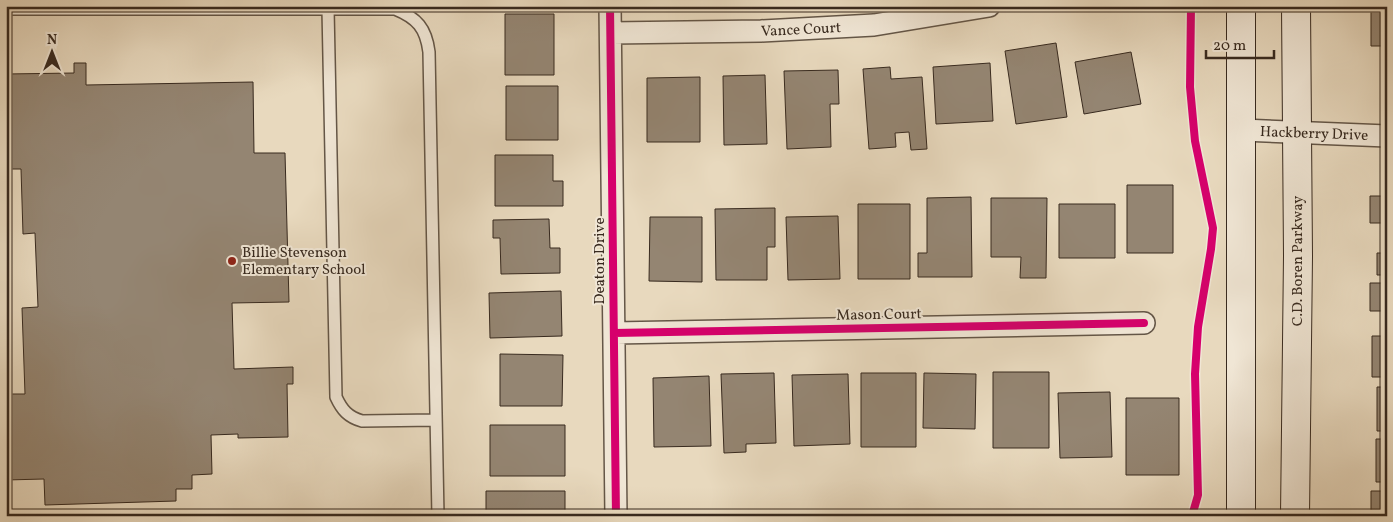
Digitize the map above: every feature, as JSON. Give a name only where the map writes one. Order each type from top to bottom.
[{"type":"street","name":"Deaton Drive","points":[[610,6],[616,516]]},
{"type":"street","name":"Vance Court","points":[[611,33],[761,31],[874,25],[989,6]]},
{"type":"street","points":[[1241,6],[1241,516]]},
{"type":"street","name":"C.D. Boren Parkway","points":[[1295,516],[1298,256],[1296,6]]},
{"type":"street","name":"Hackberry Drive","points":[[1242,130],[1387,136]]},
{"type":"street","name":"Mason Court","points":[[614,333],[1144,323]]},
{"type":"lane","points":[[6,10],[395,10],[415,20],[423,29],[428,41],[438,516]]},
{"type":"lane","points":[[328,10],[336,397],[346,413],[362,421],[436,420]]},
{"type":"building","points":[[1371,6],[1387,6],[1387,46],[1371,46]]},
{"type":"building","points":[[505,14],[554,14],[554,75],[505,75]]},
{"type":"building","points":[[1056,43],[1067,117],[1016,124],[1005,51]]},
{"type":"building","points":[[1131,52],[1141,104],[1084,114],[1075,62]]},
{"type":"building","points":[[74,63],[86,63],[86,85],[253,82],[254,153],[285,153],[289,302],[232,303],[234,369],[293,367],[293,384],[287,384],[288,437],[238,438],[238,434],[211,435],[212,474],[192,475],[192,489],[176,489],[176,501],[45,505],[44,479],[6,480],[6,394],[25,394],[22,308],[38,307],[35,233],[23,234],[21,169],[7,169],[6,74],[74,73]]},
{"type":"building","points":[[990,63],[993,121],[936,124],[933,67]]},
{"type":"building","points":[[890,67],[891,79],[922,77],[927,149],[911,150],[909,132],[895,133],[896,147],[869,149],[863,69]]},
{"type":"building","points":[[838,70],[839,104],[830,104],[831,147],[787,149],[784,71]]},
{"type":"building","points":[[765,75],[767,144],[724,145],[723,76]]},
{"type":"building","points":[[700,77],[700,142],[647,142],[647,78]]},
{"type":"building","points":[[506,86],[558,86],[558,140],[506,140]]},
{"type":"building","points":[[495,155],[553,155],[553,181],[563,181],[563,206],[495,206]]},
{"type":"building","points":[[1386,179],[1387,223],[1370,223],[1370,196],[1386,196]]},
{"type":"building","points":[[1127,185],[1173,185],[1173,253],[1127,253]]},
{"type":"building","points":[[971,197],[972,277],[918,277],[918,253],[927,253],[927,198]]},
{"type":"building","points":[[991,198],[1047,198],[1046,278],[1020,278],[1021,257],[991,257]]},
{"type":"building","points":[[858,204],[910,204],[910,279],[858,279]]},
{"type":"building","points":[[1059,204],[1115,204],[1115,258],[1059,258]]},
{"type":"building","points":[[775,208],[775,247],[767,247],[767,280],[716,280],[715,209]]},
{"type":"building","points":[[838,216],[840,279],[788,280],[786,217]]},
{"type":"building","points":[[650,217],[702,217],[702,282],[649,281]]},
{"type":"building","points":[[549,219],[550,248],[560,248],[560,273],[501,274],[500,238],[493,238],[493,220]]},
{"type":"building","points":[[1377,253],[1387,253],[1387,275],[1377,275]]},
{"type":"building","points":[[1370,283],[1387,283],[1387,326],[1386,311],[1370,311]]},
{"type":"building","points":[[561,291],[562,336],[490,338],[489,293]]},
{"type":"building","points":[[1372,336],[1387,336],[1387,377],[1372,377]]},
{"type":"building","points":[[500,354],[563,355],[562,406],[500,406]]},
{"type":"building","points":[[993,372],[1049,372],[1049,448],[993,448]]},
{"type":"building","points":[[774,373],[776,443],[746,444],[746,452],[724,453],[721,374]]},
{"type":"building","points":[[861,373],[916,373],[916,447],[861,447]]},
{"type":"building","points":[[924,373],[976,374],[975,429],[923,428]]},
{"type":"building","points":[[848,374],[850,444],[794,446],[792,375]]},
{"type":"building","points":[[709,376],[711,446],[654,447],[653,378]]},
{"type":"building","points":[[1377,387],[1387,387],[1387,431],[1377,431]]},
{"type":"building","points":[[1110,392],[1112,457],[1060,458],[1058,393]]},
{"type":"building","points":[[1126,398],[1179,398],[1179,475],[1126,475]]},
{"type":"building","points":[[490,425],[565,425],[565,476],[490,476]]},
{"type":"building","points":[[1376,439],[1387,439],[1387,482],[1376,482]]},
{"type":"building","points":[[486,491],[565,491],[565,516],[486,516]]},
{"type":"building","points":[[1371,491],[1387,491],[1387,516],[1371,516]]},
{"type":"building","points":[[727,511],[785,511],[785,516],[727,516]]},
{"type":"building","points":[[790,513],[850,514],[850,516],[790,516]]},
{"type":"cycle path","points":[[610,6],[616,516]]},
{"type":"cycle path","points":[[1191,6],[1190,87],[1195,141],[1213,228],[1198,327],[1195,374],[1198,495],[1192,516]]},
{"type":"cycle path","points":[[614,333],[1144,323]]},
{"type":"place","name":"Billie Stevenson Elementary School","points":[[232,261]]}]
